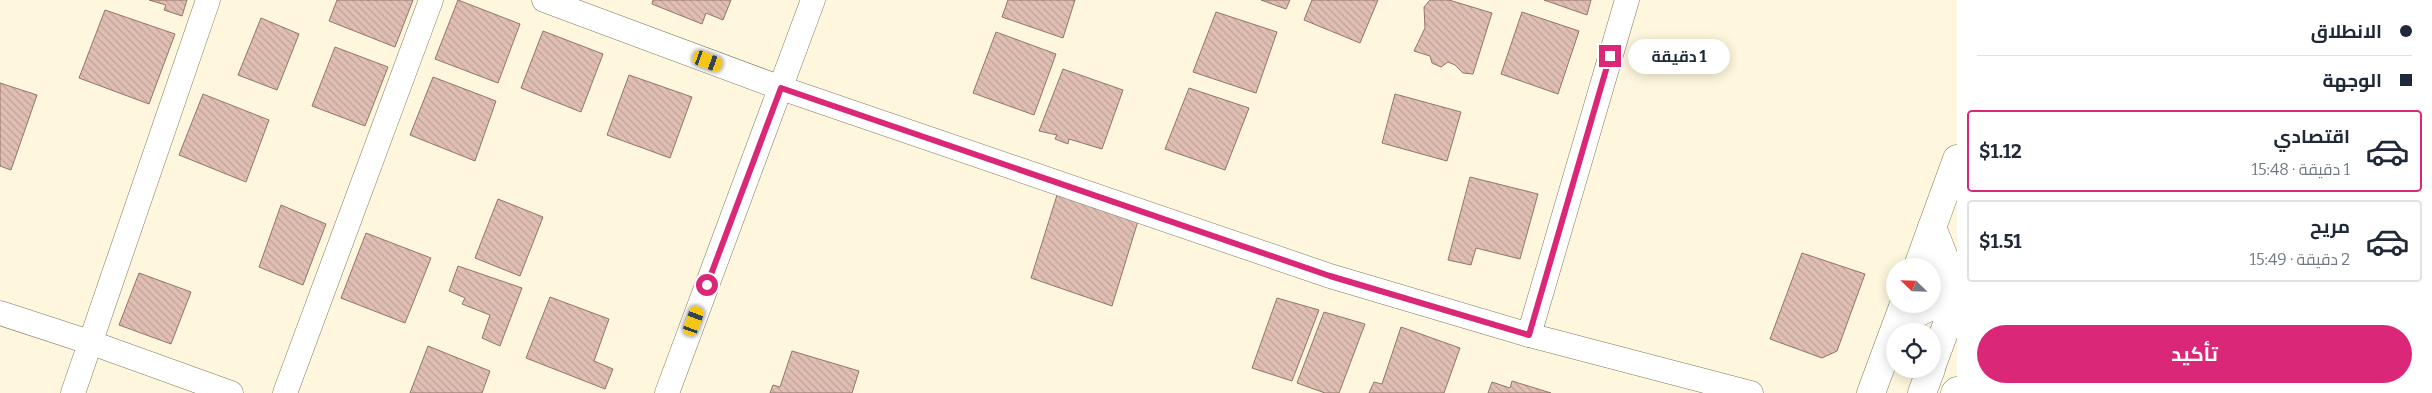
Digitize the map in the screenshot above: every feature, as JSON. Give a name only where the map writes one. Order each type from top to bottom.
[{"type":"street","points":[[73,393],[92,343],[208,0]]},
{"type":"street","points":[[285,393],[431,0]]},
{"type":"street","points":[[544,0],[781,88],[1330,276],[1529,335],[1751,393]]},
{"type":"street","points":[[667,393],[813,0]]},
{"type":"street","points":[[1529,335],[1627,0]]},
{"type":"street","points":[[1921,258],[1957,159]]},
{"type":"street","points":[[1932,227],[1957,294],[1941,339]]},
{"type":"street","points":[[1941,299],[1957,294]]},
{"type":"street","points":[[0,313],[92,343],[231,393]]},
{"type":"street","points":[[1871,393],[1901,313]]},
{"type":"street","points":[[1922,393],[1928,378]]},
{"type":"building","points":[[149,0],[187,0],[182,16],[164,10],[166,5]]},
{"type":"building","points":[[337,0],[413,0],[395,47],[329,21]]},
{"type":"building","points":[[458,0],[520,24],[498,83],[435,59]]},
{"type":"building","points":[[653,0],[731,0],[723,20],[706,13],[702,24],[652,4]]},
{"type":"building","points":[[1008,0],[1075,0],[1063,38],[1002,17]]},
{"type":"building","points":[[1261,0],[1290,0],[1286,9]]},
{"type":"building","points":[[1312,0],[1378,0],[1360,43],[1304,20]]},
{"type":"building","points":[[1430,0],[1449,0],[1492,13],[1473,74],[1463,73],[1455,65],[1448,62],[1441,67],[1432,63],[1430,56],[1414,51],[1425,28],[1424,7]]},
{"type":"building","points":[[1544,0],[1591,0],[1587,15]]},
{"type":"building","points":[[105,10],[175,34],[149,104],[79,78]]},
{"type":"building","points":[[1216,12],[1277,32],[1256,93],[1193,72]]},
{"type":"building","points":[[1522,12],[1579,31],[1558,94],[1501,74]]},
{"type":"building","points":[[261,18],[299,34],[277,90],[238,75]]},
{"type":"building","points":[[543,31],[603,54],[581,112],[521,88]]},
{"type":"building","points":[[996,32],[1056,54],[1034,115],[973,93]]},
{"type":"building","points":[[335,47],[388,67],[365,126],[312,106]]},
{"type":"building","points":[[1063,69],[1123,90],[1102,149],[1069,139],[1068,144],[1055,139],[1057,135],[1039,131]]},
{"type":"building","points":[[629,75],[692,97],[670,158],[607,135]]},
{"type":"building","points":[[433,77],[496,101],[475,161],[410,135]]},
{"type":"building","points":[[0,83],[37,95],[11,170],[0,166]]},
{"type":"building","points":[[1189,88],[1249,108],[1225,170],[1165,149]]},
{"type":"building","points":[[203,94],[269,120],[246,182],[179,155]]},
{"type":"building","points":[[1395,94],[1461,112],[1447,161],[1382,143]]},
{"type":"building","points":[[1470,177],[1538,194],[1520,259],[1476,248],[1471,265],[1448,260]]},
{"type":"building","points":[[1057,195],[1138,221],[1112,306],[1031,278]]},
{"type":"building","points":[[498,199],[543,217],[520,276],[475,258]]},
{"type":"building","points":[[281,205],[326,224],[303,285],[259,267]]},
{"type":"building","points":[[366,233],[431,258],[405,323],[341,298]]},
{"type":"building","points":[[1802,253],[1865,274],[1837,351],[1822,358],[1770,339]]},
{"type":"building","points":[[458,266],[522,288],[500,346],[482,338],[490,315],[462,304],[465,298],[449,291]]},
{"type":"building","points":[[139,273],[191,292],[171,344],[119,325]]},
{"type":"building","points":[[550,297],[609,319],[594,361],[613,369],[605,389],[526,358]]},
{"type":"building","points":[[1277,298],[1319,310],[1292,381],[1252,368]]},
{"type":"building","points":[[1324,312],[1365,324],[1339,393],[1325,393],[1297,383]]},
{"type":"building","points":[[1401,327],[1460,348],[1444,393],[1369,393],[1374,382],[1382,384]]},
{"type":"building","points":[[428,346],[490,371],[482,393],[410,393]]},
{"type":"building","points":[[792,351],[859,371],[852,393],[770,393],[773,385],[780,387]]},
{"type":"building","points":[[1512,381],[1551,393],[1488,393],[1492,382],[1510,388]]},
{"type":"route","points":[[707,285],[781,88],[1330,276],[1529,335],[1610,56]]}]
